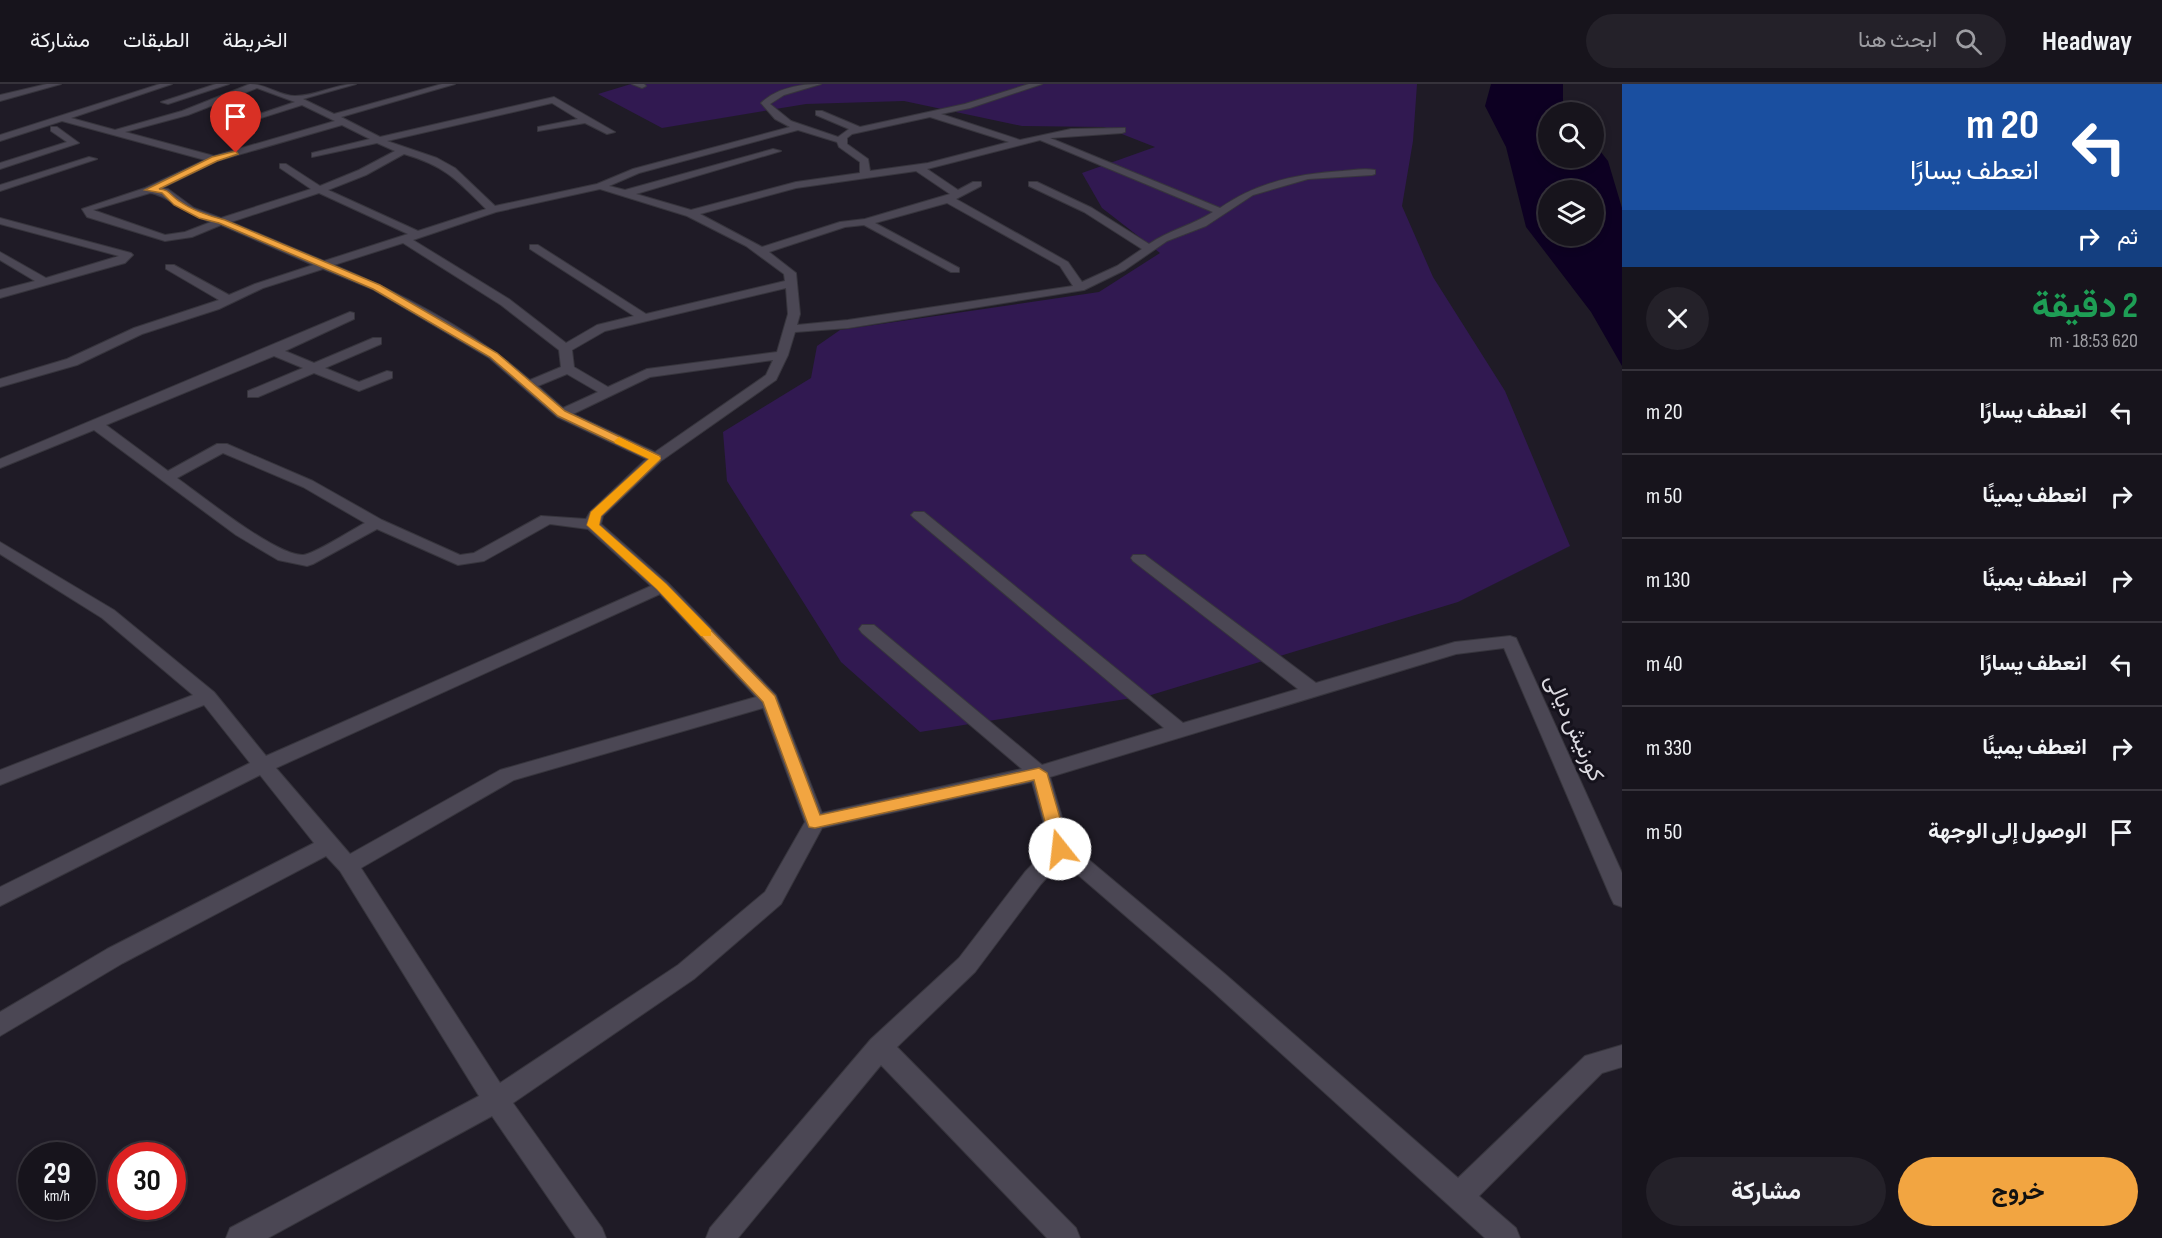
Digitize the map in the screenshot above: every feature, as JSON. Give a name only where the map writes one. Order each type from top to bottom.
[{"type":"street","points":[[0,98],[57,84]]},
{"type":"street","points":[[0,138],[168,84]]},
{"type":"street","points":[[165,102],[225,84]]},
{"type":"street","points":[[245,122],[298,100],[352,84]]},
{"type":"street","points":[[404,150],[380,165],[186,235],[165,238],[91,215],[87,209],[149,190],[214,159],[451,84]]},
{"type":"street","points":[[776,84],[781,93]]},
{"type":"street","points":[[817,84],[781,93],[765,103],[769,110],[800,127],[840,140],[850,152],[865,161],[865,173]]},
{"type":"street","points":[[840,140],[849,132],[1011,94],[1038,84]]},
{"type":"street","points":[[115,132],[184,113],[256,85],[298,100],[452,170],[493,210]]},
{"type":"street","points":[[315,155],[541,101],[554,100],[610,132]]},
{"type":"street","points":[[819,112],[859,130]]},
{"type":"street","points":[[931,114],[1018,142]]},
{"type":"street","points":[[61,118],[214,159]]},
{"type":"street","points":[[541,129],[586,120]]},
{"type":"street","points":[[0,383],[72,362],[138,331],[228,300],[259,286],[493,210],[600,186],[636,171],[800,127]]},
{"type":"street","points":[[0,166],[74,143],[54,129]]},
{"type":"street","points":[[691,214],[711,206],[795,185],[917,167],[1039,137],[1071,132],[1122,130]]},
{"type":"street","points":[[1039,137],[1069,147],[1219,211]]},
{"type":"street","points":[[626,193],[776,152]]},
{"type":"street","points":[[0,188],[92,159]]},
{"type":"street","points":[[284,166],[318,189],[419,235]]},
{"type":"street","points":[[917,167],[952,196],[1064,264],[1080,288]]},
{"type":"street","points":[[790,329],[848,324],[1028,299],[1080,288],[1121,268],[1163,239],[1202,224],[1249,193],[1281,182],[1332,173],[1372,172]]},
{"type":"street","points":[[758,252],[844,224],[866,222],[952,196],[977,184]]},
{"type":"street","points":[[1033,184],[1088,210],[1150,249]]},
{"type":"street","points":[[593,525],[595,514],[656,458],[771,377],[782,355],[794,314],[790,273],[750,244],[691,214],[600,186]]},
{"type":"street","points":[[149,190],[164,191],[176,203],[202,216],[222,222],[376,287],[494,355],[531,384],[562,414],[656,458]]},
{"type":"street","points":[[0,221],[127,255],[121,261],[0,294]]},
{"type":"street","points":[[866,222],[955,270]]},
{"type":"street","points":[[406,240],[504,302],[565,349],[568,369]]},
{"type":"street","points":[[534,247],[643,317]]},
{"type":"street","points":[[0,255],[44,281]]},
{"type":"street","points":[[170,267],[228,300]]},
{"type":"street","points":[[565,349],[601,328],[790,283]]},
{"type":"street","points":[[0,464],[274,351],[350,316]]},
{"type":"street","points":[[253,394],[377,341]]},
{"type":"street","points":[[274,351],[359,387],[387,375]]},
{"type":"street","points":[[562,414],[647,373],[782,355]]},
{"type":"street","points":[[531,384],[568,369]]},
{"type":"street","points":[[568,369],[606,391]]},
{"type":"street","points":[[96,425],[169,476],[242,532],[284,557],[307,561],[376,523]]},
{"type":"street","points":[[169,476],[222,447],[308,484],[376,523],[458,560],[478,558],[547,519],[593,525],[662,586],[770,700],[815,822]]},
{"type":"street","points":[[919,515],[1180,731]]},
{"type":"street","points":[[0,548],[108,614],[207,697],[261,766],[328,845],[348,865],[496,1100],[592,1238]]},
{"type":"street","points":[[1139,558],[1313,691]]},
{"type":"street","points":[[0,897],[261,766],[662,586]]},
{"type":"street","points":[[868,629],[1039,773],[1060,849],[1217,981],[1506,1238]]},
{"type":"street","name":"كورنيش ديالى","points":[[1313,691],[1455,648],[1510,642],[1622,898]]},
{"type":"street","points":[[240,1238],[496,1100],[686,972],[773,898],[815,822],[1039,773],[1313,691]]},
{"type":"street","points":[[0,778],[207,697]]},
{"type":"street","points":[[348,865],[507,775],[770,700]]},
{"type":"street","points":[[0,1025],[115,956],[328,845]]},
{"type":"street","points":[[720,1238],[880,1047],[967,965],[1033,878],[1060,849]]},
{"type":"street","points":[[880,1047],[1066,1238]]},
{"type":"street","points":[[1459,1197],[1594,1064],[1622,1056]]},
{"type":"shaded area","points":[[631,84],[1417,84],[1413,141],[1402,206],[1433,277],[1505,391],[1570,546],[1458,602],[1151,695],[920,732],[841,662],[727,481],[723,432],[811,378],[817,346],[840,330],[1099,292],[1160,253],[1102,208],[1082,173],[1155,147],[1104,127],[1022,126],[904,101],[806,104],[662,128],[598,94]]},
{"type":"shaded area","points":[[1491,84],[1563,84],[1563,102],[1538,102],[1538,168],[1604,168],[1604,156],[1608,161],[1622,208],[1622,366],[1591,312],[1541,246],[1604,246],[1604,180],[1538,180],[1538,243],[1526,227],[1506,147],[1485,106]]},
{"type":"slow traffic","points":[[619,441],[656,458],[595,514],[593,525],[662,586],[706,633]]},
{"type":"route","points":[[236,153],[214,159],[189,173],[149,190],[164,191],[176,203],[202,216],[222,222],[376,287],[494,355],[531,384],[562,414],[656,458],[595,514],[593,525],[662,586],[770,700],[815,822],[1039,773],[1060,849]]}]
